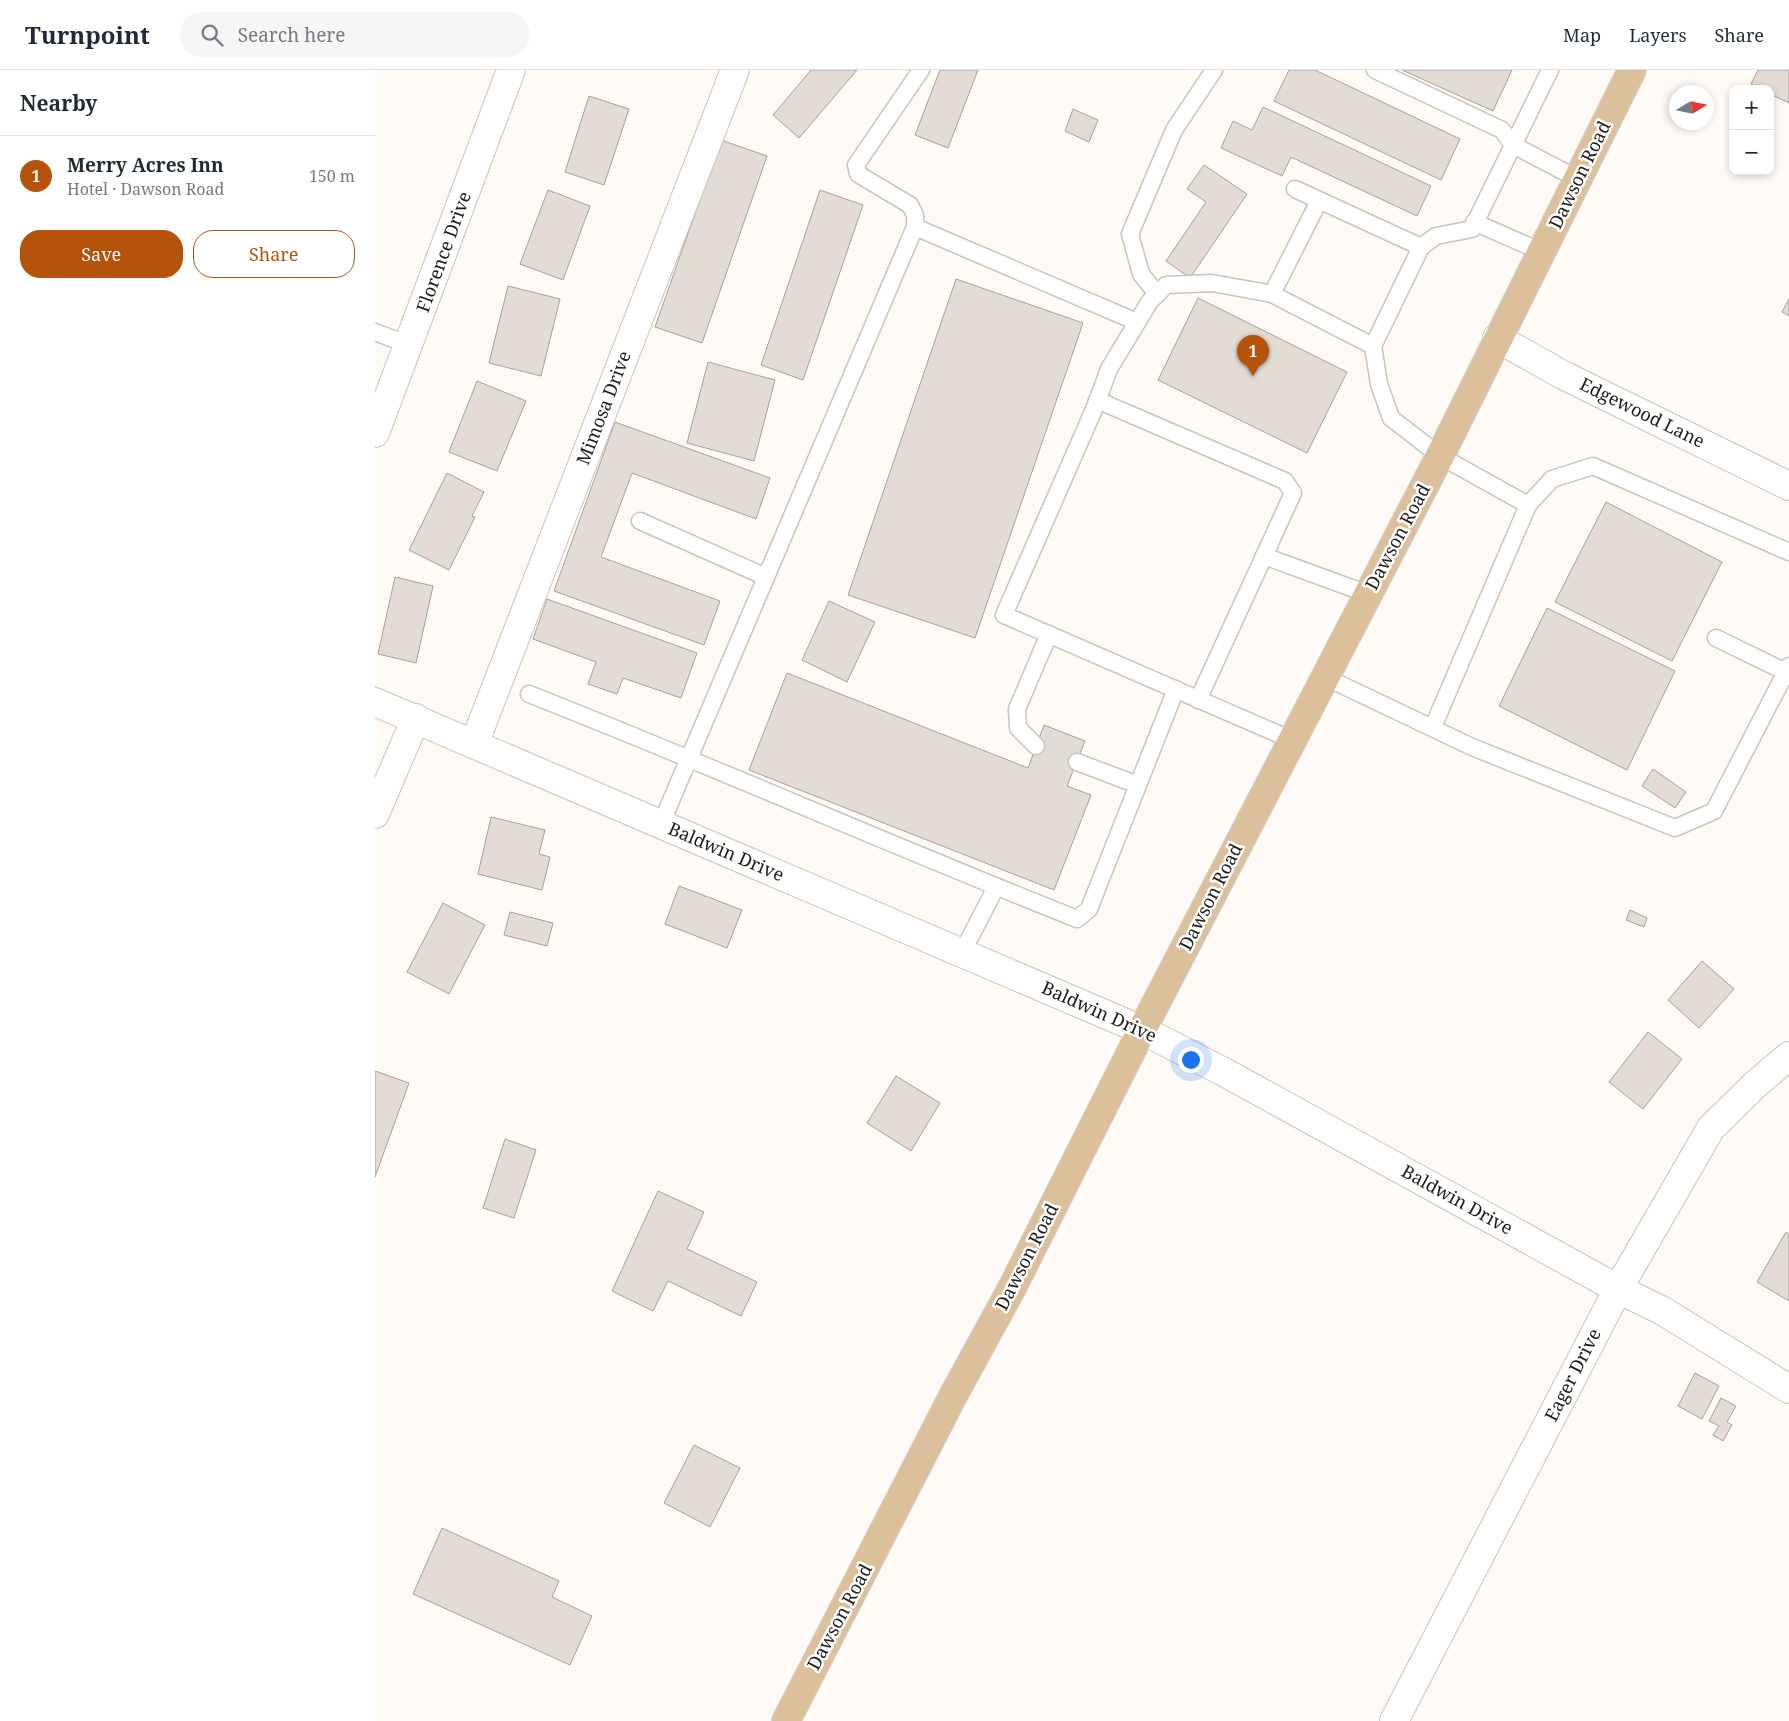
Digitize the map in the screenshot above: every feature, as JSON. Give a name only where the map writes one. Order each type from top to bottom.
[{"type":"main road","name":"Dawson Road","points":[[786,1721],[954,1394],[1013,1288],[1142,1030],[1440,456],[1497,338],[1632,70]]},
{"type":"street","name":"Florence Drive","points":[[375,433],[511,70]]},
{"type":"street","name":"Mimosa Drive","points":[[474,744],[733,70]]},
{"type":"street","name":"Edgewood Lane","points":[[1497,338],[1563,375],[1789,486]]},
{"type":"street","name":"Baldwin Drive","points":[[375,702],[1142,1030],[1233,1076],[1618,1289],[1663,1311],[1789,1389]]},
{"type":"street","points":[[375,814],[416,718]]},
{"type":"street","name":"Eager Drive","points":[[1394,1721],[1618,1289],[1711,1128],[1757,1082],[1789,1056]]},
{"type":"lane","points":[[661,824],[915,227],[915,215],[910,205],[858,174],[856,165],[921,70]]},
{"type":"lane","points":[[1157,294],[1141,274],[1130,234],[1175,130],[1214,70]]},
{"type":"lane","points":[[1375,70],[1502,130],[1513,145],[1578,180]]},
{"type":"lane","points":[[1528,505],[1440,456],[1391,418],[1379,384],[1373,346],[1421,247],[1436,236],[1471,229],[1551,70]]},
{"type":"lane","points":[[1295,189],[1421,247]]},
{"type":"lane","points":[[1272,294],[1319,201]]},
{"type":"lane","points":[[1474,222],[1542,252]]},
{"type":"lane","points":[[915,227],[1137,322]]},
{"type":"lane","points":[[1292,740],[1004,615],[1109,369],[1137,322],[1166,284],[1212,283],[1272,294],[1373,346]]},
{"type":"lane","points":[[375,332],[409,345]]},
{"type":"lane","points":[[1097,400],[1285,481],[1293,493],[1199,700]]},
{"type":"lane","points":[[1433,727],[1528,505],[1552,479],[1593,466],[1789,552]]},
{"type":"lane","points":[[640,521],[766,577]]},
{"type":"lane","points":[[1264,556],[1368,594]]},
{"type":"lane","points":[[1036,746],[1018,728],[1017,709],[1049,634]]},
{"type":"lane","points":[[1325,677],[1472,747],[1675,828],[1714,811],[1787,669],[1716,638]]},
{"type":"lane","points":[[529,694],[690,757],[996,887],[1077,919],[1089,909],[1176,690]]},
{"type":"lane","points":[[1077,762],[1138,785]]},
{"type":"lane","points":[[962,952],[996,887]]},
{"type":"building","points":[[811,70],[857,70],[799,138],[773,115]]},
{"type":"building","points":[[940,70],[978,70],[948,148],[915,135]]},
{"type":"building","points":[[1289,70],[1315,70],[1460,139],[1441,180],[1274,101]]},
{"type":"building","points":[[1402,70],[1512,70],[1493,111]]},
{"type":"building","points":[[1758,70],[1789,70],[1789,103],[1774,96],[1774,85],[1751,84]]},
{"type":"building","points":[[589,96],[629,109],[604,185],[565,172]]},
{"type":"building","points":[[1263,107],[1431,186],[1417,216],[1291,157],[1282,176],[1221,148],[1233,121],[1252,130]]},
{"type":"building","points":[[1073,109],[1098,120],[1089,142],[1065,131]]},
{"type":"building","points":[[721,140],[767,156],[702,343],[655,327]]},
{"type":"building","points":[[1204,165],[1247,194],[1190,278],[1166,261],[1206,202],[1187,189]]},
{"type":"building","points":[[548,190],[590,206],[563,280],[520,264]]},
{"type":"building","points":[[820,190],[863,205],[803,380],[761,365]]},
{"type":"building","points":[[956,279],[1083,323],[975,638],[848,595]]},
{"type":"building","points":[[508,286],[560,299],[541,376],[489,363]]},
{"type":"building","points":[[1198,298],[1347,372],[1307,453],[1158,380]]},
{"type":"building","points":[[1789,299],[1789,316],[1782,312]]},
{"type":"building","points":[[708,362],[775,380],[754,461],[687,443]]},
{"type":"building","points":[[477,381],[526,401],[497,471],[449,452]]},
{"type":"building","points":[[615,422],[770,478],[756,519],[632,473],[601,557],[720,601],[704,645],[554,591]]},
{"type":"building","points":[[447,473],[484,492],[472,516],[475,517],[449,570],[409,550]]},
{"type":"building","points":[[1606,502],[1722,562],[1672,661],[1555,602]]},
{"type":"building","points":[[395,577],[433,586],[416,663],[378,654]]},
{"type":"building","points":[[547,599],[697,653],[681,698],[623,678],[617,694],[588,684],[596,662],[533,639]]},
{"type":"building","points":[[829,601],[875,622],[847,682],[802,660]]},
{"type":"building","points":[[1547,608],[1675,671],[1627,770],[1499,706]]},
{"type":"building","points":[[787,673],[1028,768],[1044,725],[1085,741],[1067,786],[1091,795],[1054,890],[749,770]]},
{"type":"building","points":[[1653,769],[1686,792],[1675,808],[1642,786]]},
{"type":"building","points":[[491,817],[545,830],[539,854],[550,857],[542,890],[478,874]]},
{"type":"building","points":[[679,886],[742,910],[727,948],[665,924]]},
{"type":"building","points":[[443,903],[485,925],[449,994],[407,972]]},
{"type":"building","points":[[1630,910],[1647,918],[1644,927],[1626,920]]},
{"type":"building","points":[[510,912],[553,923],[547,946],[504,935]]},
{"type":"building","points":[[1702,961],[1734,989],[1699,1028],[1668,1000]]},
{"type":"building","points":[[1648,1032],[1682,1059],[1643,1109],[1609,1082]]},
{"type":"building","points":[[375,1071],[409,1083],[375,1177]]},
{"type":"building","points":[[896,1076],[940,1103],[911,1151],[867,1123]]},
{"type":"building","points":[[505,1139],[536,1150],[514,1218],[483,1208]]},
{"type":"building","points":[[658,1191],[704,1212],[687,1249],[757,1282],[741,1316],[668,1281],[653,1311],[612,1291]]},
{"type":"building","points":[[1786,1232],[1789,1234],[1789,1301],[1757,1282]]},
{"type":"building","points":[[1695,1373],[1719,1386],[1702,1419],[1678,1406]]},
{"type":"building","points":[[1721,1398],[1736,1406],[1727,1422],[1732,1425],[1723,1441],[1713,1435],[1719,1426],[1709,1421]]},
{"type":"building","points":[[694,1445],[740,1468],[710,1527],[664,1503]]},
{"type":"building","points":[[442,1528],[559,1581],[552,1597],[592,1616],[570,1665],[413,1594]]},
{"type":"place","name":"Merry Acres Inn","points":[[1253,376]]}]
